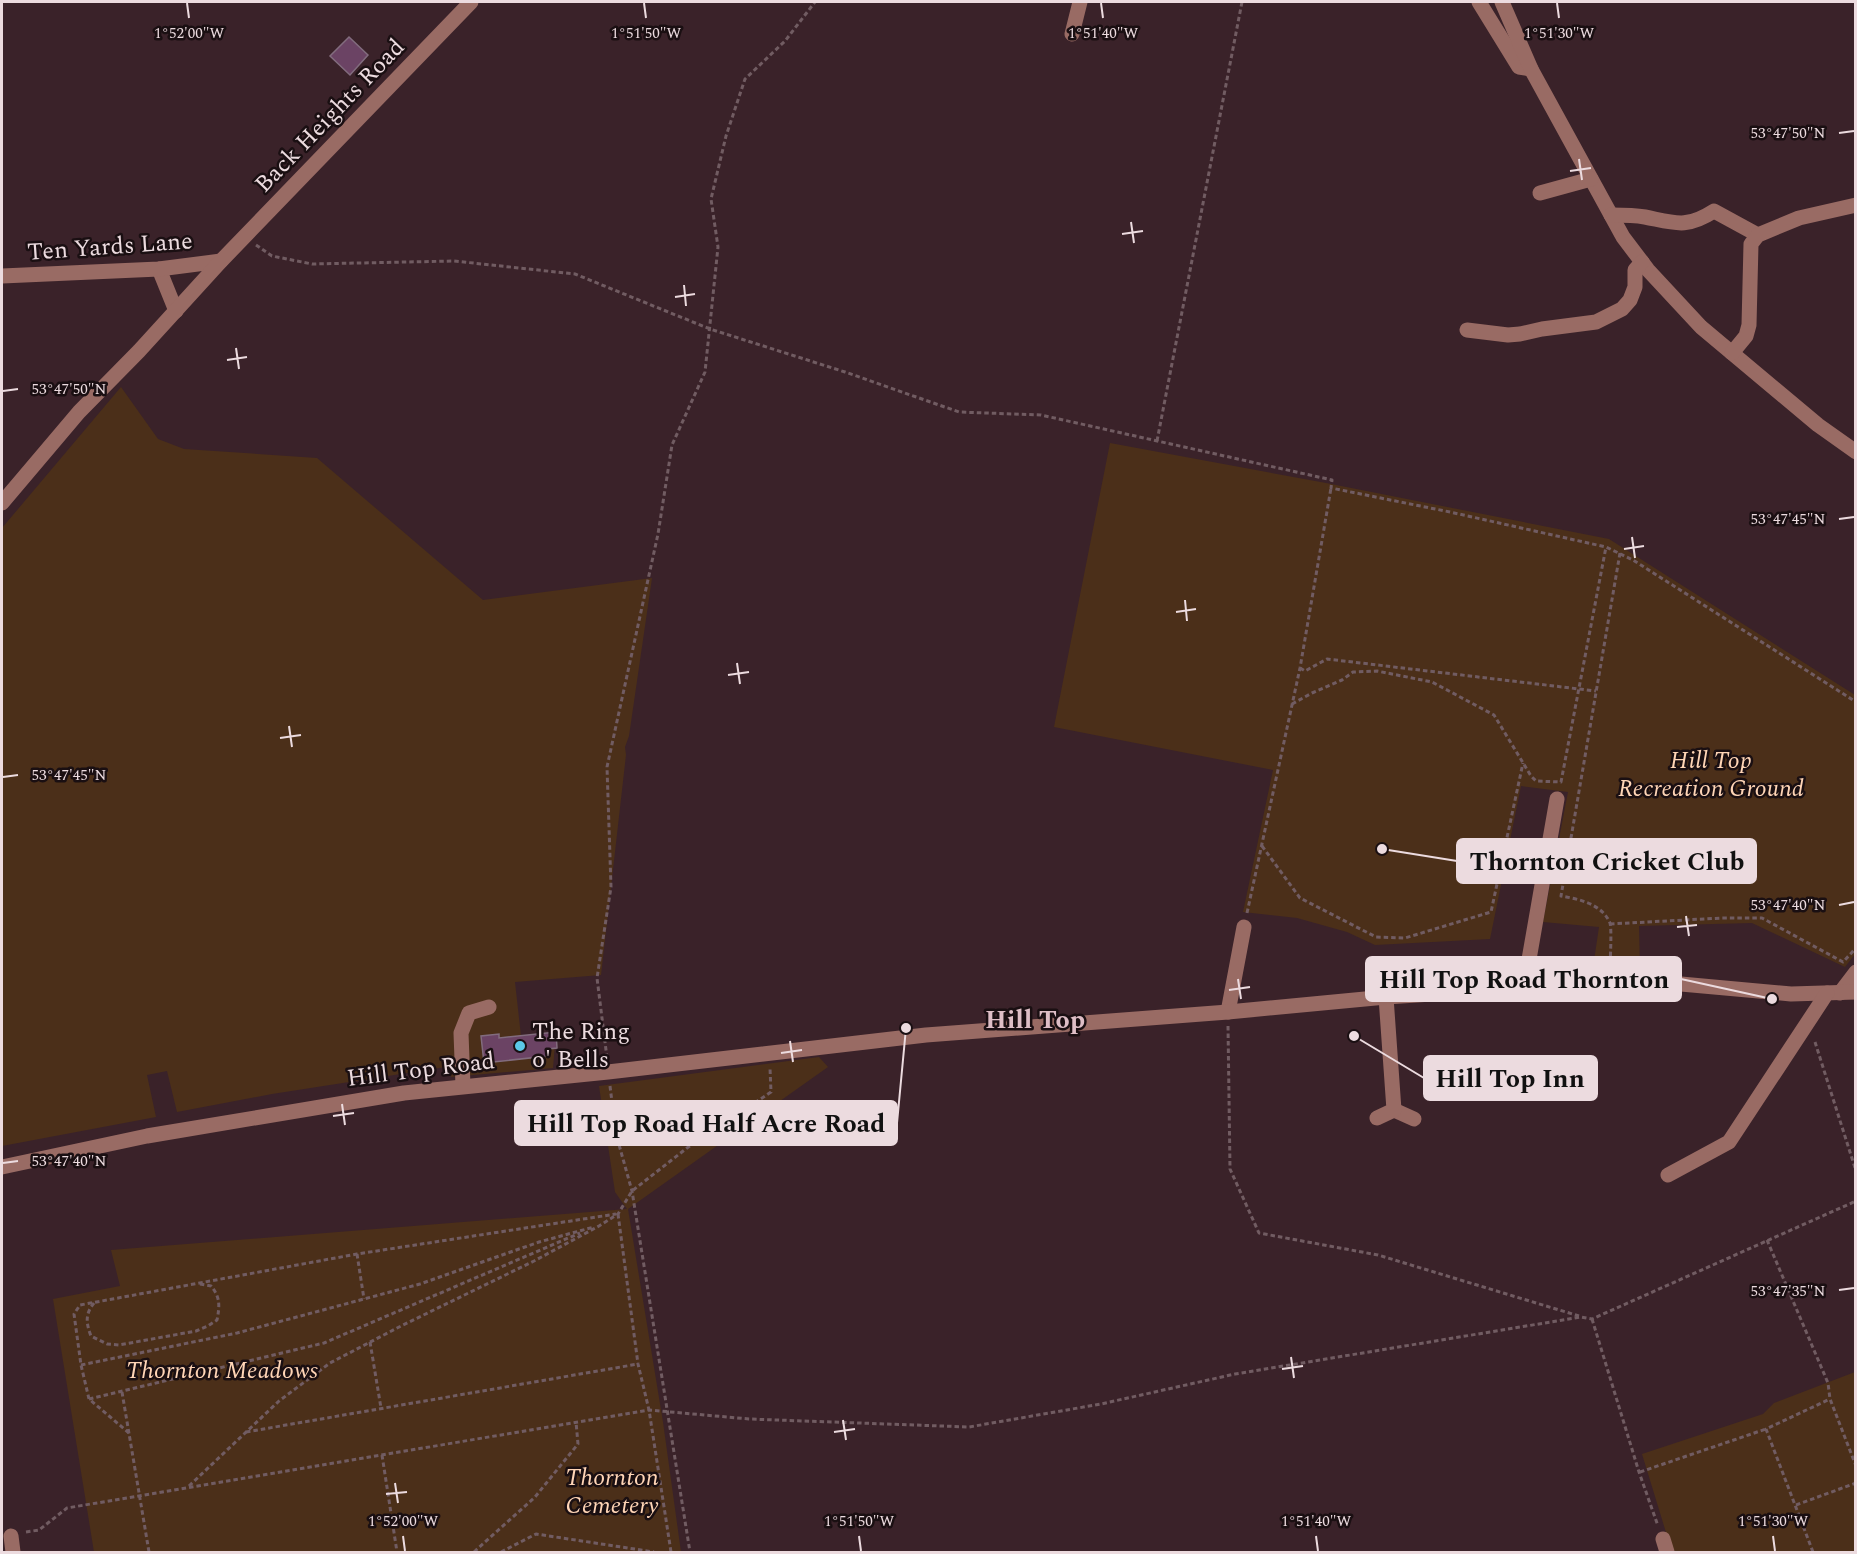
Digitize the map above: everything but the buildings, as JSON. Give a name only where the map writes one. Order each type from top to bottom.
[{"type":"street","name":"Back Heights Road","points":[[2,503],[79,412],[471,2]]},
{"type":"street","points":[[1072,34],[1080,2]]},
{"type":"street","points":[[1479,2],[1519,67],[1531,69]]},
{"type":"street","points":[[1502,2],[1531,69],[1623,237],[1645,266],[1701,327],[1818,425],[1856,452]]},
{"type":"street","points":[[1540,193],[1591,179]]},
{"type":"street","points":[[1732,353],[1746,336],[1749,325],[1751,244],[1758,236],[1798,218],[1856,205]]},
{"type":"street","points":[[1611,215],[1644,217],[1673,224],[1700,220],[1714,211],[1758,236]]},
{"type":"street","name":"Ten Yards Lane","points":[[2,276],[159,269],[221,261]]},
{"type":"street","points":[[1467,330],[1508,335],[1596,322],[1622,309],[1630,300],[1635,287],[1635,270],[1645,266]]},
{"type":"street","points":[[159,269],[176,311]]},
{"type":"street","points":[[1524,988],[1557,799]]},
{"type":"street","points":[[1228,1012],[1244,927]]},
{"type":"street","points":[[1668,1175],[1728,1142],[1809,1023],[1841,993],[1856,972]]},
{"type":"street","name":"Hill Top Road","points":[[2,1167],[147,1136],[404,1092],[608,1072],[926,1035],[1228,1012],[1386,997],[1524,988],[1670,983],[1791,994],[1841,993]]},
{"type":"street","points":[[1386,997],[1394,1110]]},
{"type":"street","points":[[463,1086],[461,1033],[469,1013],[489,1007]]},
{"type":"street","points":[[1377,1118],[1394,1110],[1414,1119]]},
{"type":"street","points":[[11,1536],[13,1552]]},
{"type":"path","points":[[690,1552],[632,1191],[616,1134],[597,978],[611,887],[607,767],[658,534],[672,445],[705,372],[718,247],[711,199],[726,136],[746,79],[785,41],[815,2]]},
{"type":"path","points":[[1157,441],[1242,2]]},
{"type":"path","points":[[245,237],[272,256],[312,264],[454,261],[575,274],[710,329],[959,412],[1041,414],[1332,480],[1300,668],[1244,927]]},
{"type":"path","points":[[1331,488],[1606,547],[1620,553],[1856,702]]},
{"type":"path","points":[[1292,704],[1342,680],[1353,672],[1377,671],[1432,682],[1494,715],[1536,781],[1561,782],[1606,547]]},
{"type":"path","points":[[1609,985],[1610,924],[1599,909],[1578,899],[1561,896],[1620,553]]},
{"type":"path","points":[[1300,668],[1305,671],[1327,659],[1596,691]]},
{"type":"path","points":[[1262,846],[1300,898],[1376,937],[1404,938],[1491,912],[1523,762]]},
{"type":"path","points":[[1610,924],[1762,918],[1843,962],[1856,948]]},
{"type":"path","points":[[1228,1012],[1230,1169],[1259,1233],[1378,1255],[1592,1319],[1856,1201]]},
{"type":"path","points":[[1809,1023],[1856,1171]]},
{"type":"path","points":[[188,1487],[279,1401],[330,1363],[534,1261],[618,1214],[632,1191],[687,1148],[771,1092],[770,1054]]},
{"type":"path","points":[[129,1433],[89,1399],[81,1365],[74,1314],[80,1305],[357,1254],[618,1214]]},
{"type":"path","points":[[618,1214],[638,1364],[649,1410],[671,1552]]},
{"type":"path","points":[[81,1365],[237,1333],[420,1284],[539,1242],[599,1226]]},
{"type":"path","points":[[89,1399],[324,1343],[599,1226]]},
{"type":"path","points":[[1767,1239],[1828,1383],[1830,1399],[1856,1466]]},
{"type":"path","points":[[357,1254],[364,1299]]},
{"type":"path","points":[[96,1302],[89,1310],[86,1319],[91,1336],[107,1344],[119,1345],[151,1340],[196,1331],[217,1320],[220,1307],[218,1295],[211,1286],[196,1283]]},
{"type":"path","points":[[11,1536],[39,1530],[67,1508],[649,1410],[817,1422],[969,1427],[1101,1404],[1235,1374],[1581,1317]]},
{"type":"path","points":[[1592,1319],[1639,1472],[1665,1546]]},
{"type":"path","points":[[370,1342],[381,1409]]},
{"type":"path","points":[[246,1432],[638,1364]]},
{"type":"path","points":[[122,1391],[148,1552]]},
{"type":"path","points":[[1639,1472],[1766,1429],[1830,1399]]},
{"type":"path","points":[[474,1552],[535,1497],[578,1444],[576,1422]]},
{"type":"path","points":[[1766,1429],[1813,1552]]},
{"type":"path","points":[[382,1455],[397,1552]]},
{"type":"path","points":[[1796,1505],[1856,1483]]},
{"type":"path","points":[[501,1552],[536,1534],[654,1552]]},
{"type":"green space","points":[[121,387],[158,439],[184,449],[317,458],[483,600],[652,578],[629,736],[625,747],[626,755],[601,975],[515,982],[521,1036],[556,1032],[553,1068],[451,1077],[452,1066],[272,1094],[177,1112],[167,1071],[147,1075],[156,1117],[2,1146],[2,528]]},
{"type":"green space","name":"Hill Top Recreation Ground","points":[[1110,443],[1609,539],[1855,695],[1855,954],[1845,967],[1752,923],[1639,926],[1640,970],[1592,974],[1599,927],[1543,922],[1568,792],[1521,786],[1490,939],[1375,945],[1347,932],[1297,918],[1243,912],[1273,770],[1054,727]]},
{"type":"green space","name":"Thornton Meadows","points":[[819,1057],[828,1067],[628,1209],[663,1422],[681,1552],[94,1552],[53,1299],[120,1286],[111,1250],[627,1209],[615,1192],[599,1086]]},
{"type":"green space","points":[[1855,1372],[1855,1552],[1672,1552],[1642,1454],[1763,1414],[1774,1403]]},
{"type":"place","name":"Thornton Cricket Club","points":[[1382,849]]},
{"type":"place","name":"Hill Top Road Thornton","points":[[1772,999]]},
{"type":"place","name":"Hill Top Road Half Acre Road","points":[[906,1028]]},
{"type":"place","name":"Hill Top Inn","points":[[1354,1036]]},
{"type":"place","name":"The Ring o' Bells","points":[[520,1046]]},
{"type":"district","name":"Hill Top","points":[[1035,1020]]},
{"type":"park label","name":"Thornton Cemetery","points":[[612,1492]]}]
